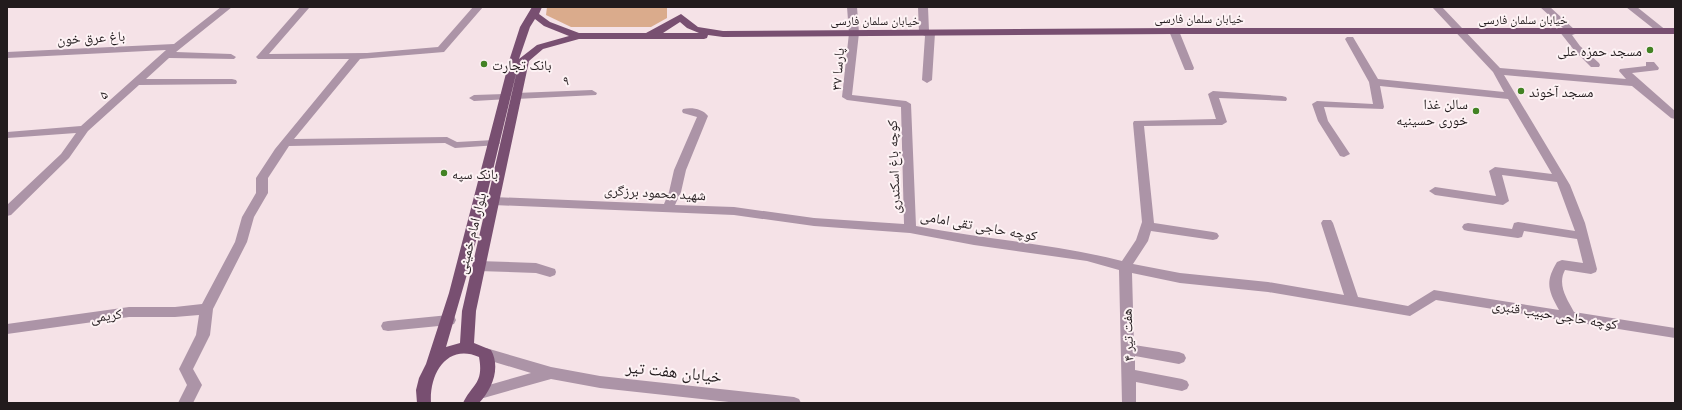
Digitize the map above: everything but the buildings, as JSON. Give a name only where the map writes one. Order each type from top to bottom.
[{"type":"main road","name":"بلوار امام خمینی","points":[[467,348],[469,311],[493,201],[523,32],[536,11]]},
{"type":"main road","points":[[536,11],[547,24],[579,36],[706,36],[723,34]]},
{"type":"main road","points":[[630,36],[660,31],[681,12],[687,26],[693,29],[723,34]]},
{"type":"main road","name":"خیابان سلمان فارسی","points":[[723,34],[1174,31],[1675,31]]},
{"type":"main road","name":"بلوار امام خمینی","points":[[424,403],[423,390],[426,376],[449,320],[494,143],[524,60],[540,46],[579,36]]},
{"type":"main road","points":[[432,364],[441,356],[456,349],[477,348],[486,354],[489,366],[487,378],[475,398]]},
{"type":"street","name":"۵","points":[[7,212],[65,156],[84,129],[176,47],[227,7]]},
{"type":"street","points":[[304,8],[261,57],[357,56],[441,50],[478,7]]},
{"type":"street","points":[[852,7],[854,33]]},
{"type":"street","points":[[923,7],[927,33],[927,80]]},
{"type":"street","points":[[1437,7],[1497,71],[1560,179],[1579,223],[1591,269],[1562,265],[1556,273],[1554,283],[1570,317]]},
{"type":"street","points":[[1545,7],[1568,32],[1577,48],[1595,65]]},
{"type":"street","points":[[1631,7],[1662,31]]},
{"type":"street","points":[[1174,31],[1189,68]]},
{"type":"street","name":"پارسا ۳۷","points":[[854,33],[847,97],[906,104]]},
{"type":"street","points":[[1344,154],[1323,121],[1317,104],[1379,107],[1374,82],[1350,40]]},
{"type":"street","name":"باغ عرق خون","points":[[7,56],[176,47]]},
{"type":"street","points":[[167,55],[231,57]]},
{"type":"street","points":[[185,403],[195,385],[186,369],[203,335],[206,309],[241,242],[248,218],[262,193],[262,178],[286,143],[357,56]]},
{"type":"street","points":[[1650,64],[1654,68],[1624,71],[1635,83],[1675,116]]},
{"type":"street","points":[[1497,71],[1527,75],[1635,83]]},
{"type":"street","points":[[137,82],[232,82]]},
{"type":"street","points":[[1374,82],[1511,96]]},
{"type":"street","name":"۹","points":[[474,98],[592,93]]},
{"type":"street","points":[[1132,269],[1148,222],[1138,123],[1222,122],[1213,94],[1282,98]]},
{"type":"street","name":"کوچه باغ اسکندری","points":[[906,104],[910,228]]},
{"type":"street","points":[[668,208],[675,192],[680,170],[703,116],[699,112],[687,111]]},
{"type":"street","points":[[7,135],[84,129]]},
{"type":"street","points":[[286,143],[447,140],[455,146],[494,143]]},
{"type":"street","points":[[1435,191],[1503,201],[1495,171],[1560,179]]},
{"type":"street","name":"شهید محمود برزگری","points":[[493,201],[734,211],[814,222]]},
{"type":"street","name":"کوچه حاجی تقی امامی","points":[[814,222],[910,228],[974,241],[1087,257],[1132,269],[1180,278],[1268,287],[1410,311],[1434,295]]},
{"type":"street","points":[[1327,223],[1353,302]]},
{"type":"street","points":[[1147,226],[1214,236]]},
{"type":"street","points":[[1468,227],[1518,234],[1518,226],[1582,236]]},
{"type":"street","points":[[478,266],[536,268],[550,272]]},
{"type":"street","name":"هفت تیر ۴","points":[[1130,403],[1128,349],[1132,269]]},
{"type":"street","name":"کوچه حاجی حبیب قنبری","points":[[1434,295],[1675,333]]},
{"type":"street","name":"کریمی","points":[[7,329],[129,312],[175,312],[206,309]]},
{"type":"street","points":[[388,326],[449,320]]},
{"type":"street","points":[[1128,349],[1179,358]]},
{"type":"street","name":"خیابان هفت تیر","points":[[486,354],[551,373],[600,382],[794,403]]},
{"type":"street","name":"خیابان هفت تیر","points":[[475,398],[551,373]]},
{"type":"street","points":[[1129,375],[1182,385]]},
{"type":"shaded area","points":[[547,7],[667,7],[667,18],[651,27],[571,27],[546,15]]},
{"type":"place","name":"مسجد حمزه علی","points":[[1650,50]]},
{"type":"place","name":"بانک تجارت","points":[[484,64]]},
{"type":"place","name":"مسجد آخوند","points":[[1521,91]]},
{"type":"place","name":"سالن غذا خوری حسینیه","points":[[1476,111]]},
{"type":"place","name":"بانک سپه","points":[[444,173]]}]
